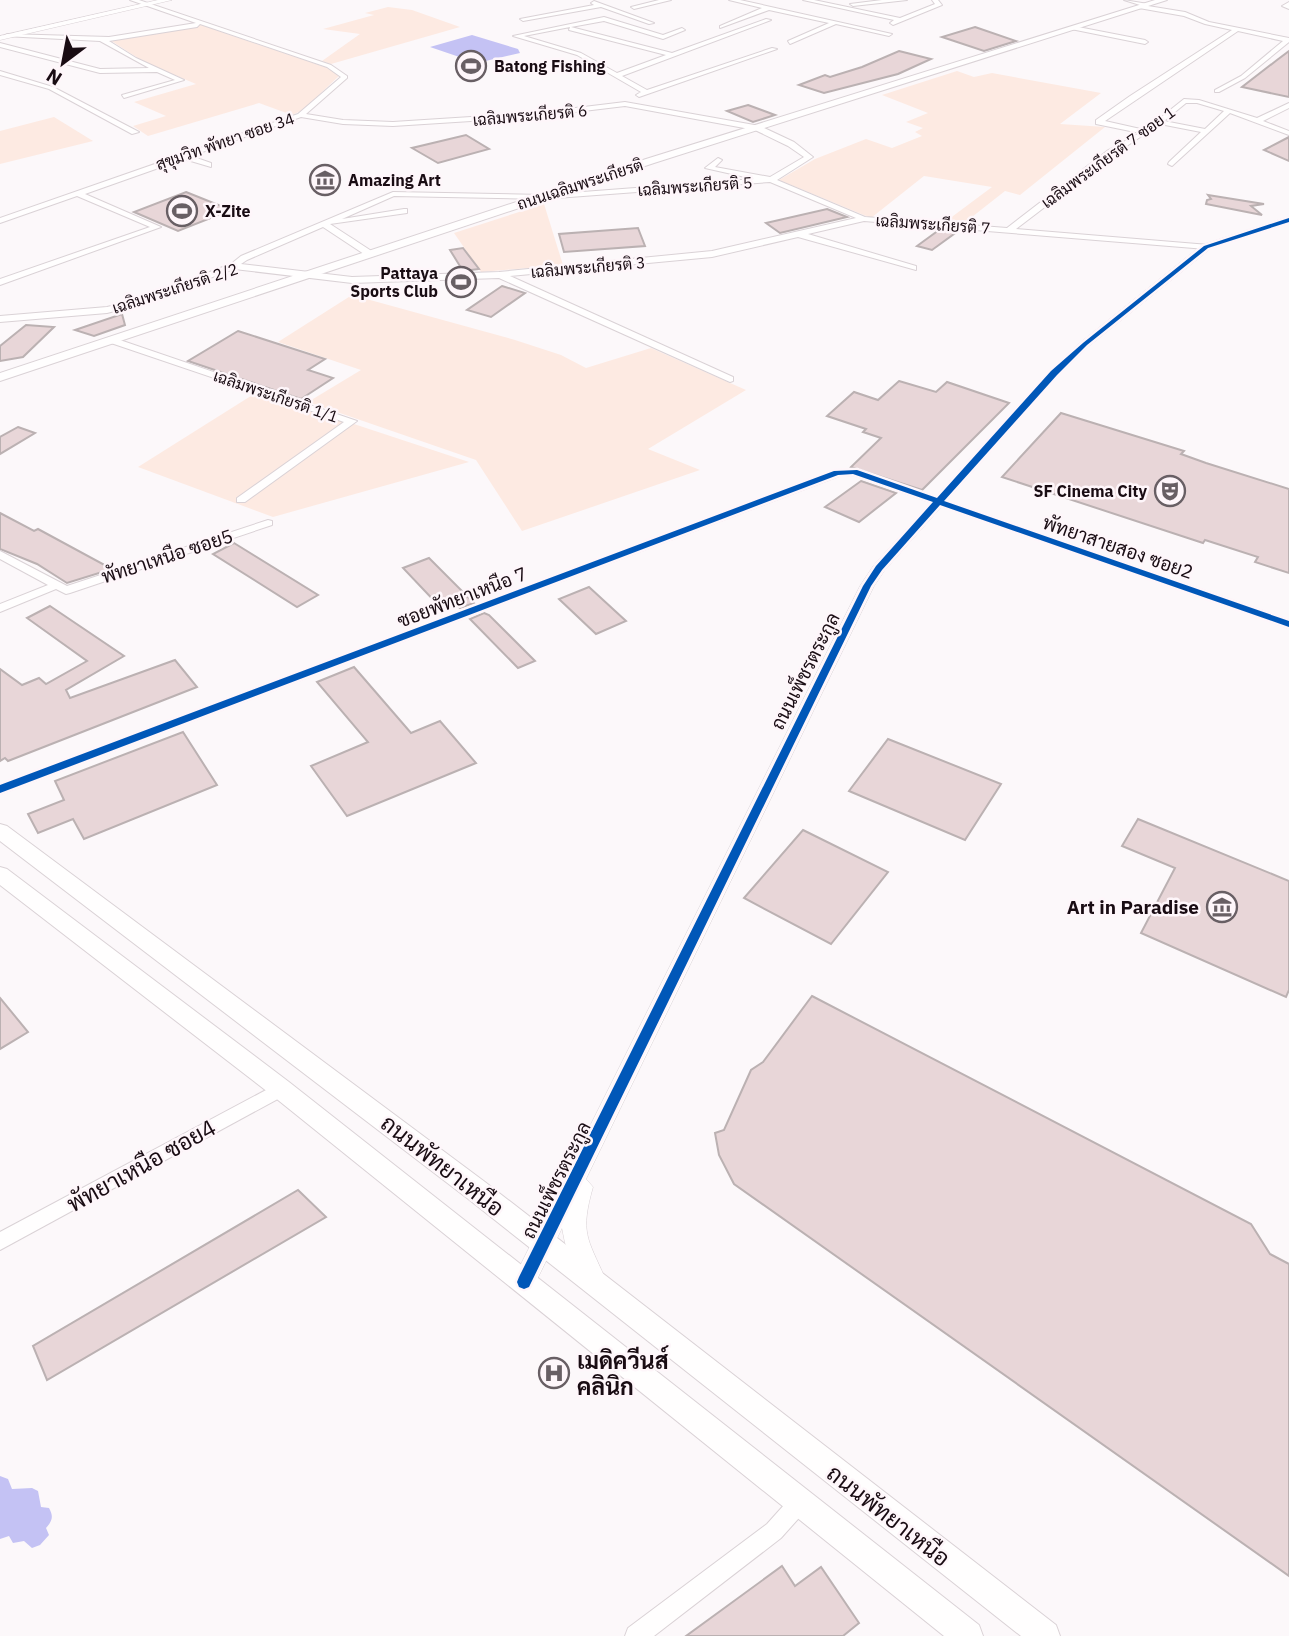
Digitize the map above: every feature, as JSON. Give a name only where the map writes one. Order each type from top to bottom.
[{"type":"main road","name":"ถนนเฉลิมพระเกียรติ","points":[[0,377],[543,197],[1163,0]]},
{"type":"main road","name":"ถนนพัทยาเหนือ","points":[[0,831],[343,1088],[1045,1636]]},
{"type":"main road","name":"ถนนพัทยาเหนือ","points":[[0,874],[281,1090],[968,1636]]},
{"type":"street","name":"สุขุมวิท พัทยา ซอย 34","points":[[0,221],[300,115],[345,77],[343,74],[133,0]]},
{"type":"street","points":[[3,37],[168,0]]},
{"type":"street","points":[[586,0],[651,23]]},
{"type":"street","points":[[634,7],[668,0]]},
{"type":"street","points":[[732,0],[889,34]]},
{"type":"street","points":[[759,6],[770,0]]},
{"type":"street","points":[[806,0],[836,3],[904,0]]},
{"type":"street","points":[[872,31],[939,5],[935,0]]},
{"type":"street","points":[[1127,0],[1289,40]]},
{"type":"street","points":[[836,3],[901,20]]},
{"type":"street","points":[[523,19],[600,6]]},
{"type":"street","points":[[722,27],[768,8]]},
{"type":"street","points":[[1197,19],[1215,13]]},
{"type":"street","points":[[645,92],[579,54],[516,36],[604,19],[663,37],[682,30]]},
{"type":"street","points":[[615,76],[768,20]]},
{"type":"street","points":[[790,42],[834,23]]},
{"type":"street","points":[[3,37],[102,39],[202,24]]},
{"type":"street","points":[[564,27],[674,55]]},
{"type":"street","points":[[604,37],[631,28]]},
{"type":"street","points":[[1073,29],[1145,43]]},
{"type":"street","points":[[1146,132],[1099,122],[1129,97],[1195,61],[1237,29]]},
{"type":"street","points":[[102,39],[156,70],[181,80],[124,96]]},
{"type":"street","points":[[1217,92],[1243,78],[1289,40]]},
{"type":"street","points":[[0,45],[100,71],[156,70]]},
{"type":"street","points":[[625,104],[624,102],[645,92],[774,49]]},
{"type":"street","points":[[0,73],[51,88],[135,132]]},
{"type":"street","name":"เฉลิมพระเกียรติ 7 ซอย 1","points":[[1010,230],[1110,153],[1146,132],[1184,101],[1197,101],[1228,110],[1289,133]]},
{"type":"street","name":"เฉลิมพระเกียรติ 6","points":[[300,115],[343,122],[393,124],[534,115],[625,104],[757,128]]},
{"type":"street","points":[[1257,121],[1289,105]]},
{"type":"street","points":[[1172,164],[1228,110]]},
{"type":"street","points":[[1159,121],[1205,131]]},
{"type":"street","points":[[757,128],[792,144],[809,157],[771,180]]},
{"type":"street","points":[[184,156],[208,165]]},
{"type":"street","name":"เฉลิมพระเกียรติ 5","points":[[718,160],[709,168],[771,180]]},
{"type":"street","name":"เฉลิมพระเกียรติ 5","points":[[325,224],[393,194],[543,197],[771,180]]},
{"type":"street","name":"เฉลิมพระเกียรติ 7","points":[[771,180],[864,219],[1206,247]]},
{"type":"street","points":[[0,282],[157,227],[76,193]]},
{"type":"street","points":[[233,267],[244,258],[325,224],[404,211]]},
{"type":"street","name":"เฉลิมพระเกียรติ 3","points":[[307,275],[379,281],[499,275],[712,254],[864,219]]},
{"type":"street","name":"ถนนเพ็ชรตระกูล","points":[[524,1282],[746,827],[867,586],[879,568],[1070,357],[1206,247],[1289,220]]},
{"type":"street","points":[[325,224],[370,254]]},
{"type":"street","points":[[799,235],[913,268]]},
{"type":"street","name":"เฉลิมพระเกียรติ 2/2","points":[[0,319],[107,310],[135,303],[233,267],[307,275]]},
{"type":"street","points":[[499,275],[730,379]]},
{"type":"street","name":"เฉลิมพระเกียรติ 1/1","points":[[111,340],[352,421],[241,499]]},
{"type":"street","name":"ซอยพัทยาเหนือ 7","points":[[0,789],[837,473],[854,472],[936,503]]},
{"type":"street","name":"พัทยาสายสอง ซอย2","points":[[936,503],[1289,624]]},
{"type":"street","name":"พัทยาเหนือ ซอย5","points":[[0,608],[268,523]]},
{"type":"street","points":[[0,554],[61,587]]},
{"type":"street","name":"พัทยาเหนือ ซอย4","points":[[0,1241],[281,1090]]},
{"type":"street","points":[[599,1133],[571,1221],[576,1245],[599,1289]]},
{"type":"street","points":[[636,1636],[774,1531],[800,1502]]},
{"type":"shaded area","points":[[388,7],[412,10],[460,27],[331,64],[322,61],[360,34],[323,29],[374,15],[365,13]]},
{"type":"shaded area","points":[[201,25],[325,67],[340,75],[303,110],[292,115],[259,103],[148,136],[133,126],[166,116],[134,102],[196,84],[144,62],[110,40]]},
{"type":"shaded area","points":[[957,71],[974,77],[992,73],[1101,93],[1060,124],[1105,127],[1020,195],[1005,191],[963,224],[945,222],[992,187],[924,176],[871,218],[779,180],[815,159],[866,139],[892,148],[922,136],[915,132],[923,128],[906,122],[928,113],[882,95]]},
{"type":"shaded area","points":[[54,117],[93,141],[0,164],[0,131]]},
{"type":"shaded area","points":[[544,204],[563,265],[481,272],[454,233]]},
{"type":"shaded area","points":[[352,295],[515,340],[561,355],[586,368],[651,348],[746,390],[648,449],[700,470],[522,531],[476,460],[308,402],[361,370],[278,342]]},
{"type":"shaded area","points":[[257,392],[469,462],[273,517],[138,467]]},
{"type":"water","points":[[472,35],[518,49],[520,53],[477,63],[430,47]]},
{"type":"water","points":[[0,1476],[8,1479],[12,1489],[32,1488],[38,1491],[41,1507],[49,1508],[52,1519],[46,1528],[49,1535],[40,1545],[32,1548],[24,1541],[13,1543],[9,1536],[0,1539]]},
{"type":"building","points":[[975,27],[1016,41],[984,51],[942,37]]},
{"type":"building","points":[[899,51],[931,59],[898,74],[824,93],[799,85],[825,75],[830,77],[862,67]]},
{"type":"building","points":[[1289,51],[1289,97],[1242,87],[1277,60]]},
{"type":"building","points":[[748,105],[775,115],[753,122],[727,111]]},
{"type":"building","points":[[466,135],[489,149],[438,163],[412,148]]},
{"type":"building","points":[[1289,137],[1289,161],[1264,150]]},
{"type":"building","name":"X-Zite","points":[[186,192],[231,210],[178,231],[134,212]]},
{"type":"building","points":[[1208,195],[1264,204],[1251,206],[1262,215],[1206,204],[1207,200],[1211,199]]},
{"type":"building","points":[[827,209],[847,217],[780,233],[766,223]]},
{"type":"building","points":[[638,228],[645,246],[564,252],[559,234]]},
{"type":"building","points":[[939,230],[958,231],[932,250],[917,246]]},
{"type":"building","points":[[463,248],[479,269],[463,271],[450,250]]},
{"type":"building","points":[[502,286],[525,293],[491,317],[467,310]]},
{"type":"building","points":[[122,314],[125,325],[94,336],[75,330]]},
{"type":"building","points":[[26,325],[54,327],[23,357],[0,361],[0,346]]},
{"type":"building","points":[[238,331],[325,359],[308,370],[333,378],[301,399],[188,361]]},
{"type":"building","points":[[899,381],[936,392],[947,382],[1009,403],[922,490],[851,467],[881,438],[863,432],[866,429],[827,416],[854,392],[878,400]]},
{"type":"building","points":[[1061,413],[1184,451],[1181,454],[1289,489],[1289,573],[1255,562],[1258,557],[1205,540],[1203,543],[1002,477]]},
{"type":"building","points":[[18,427],[35,433],[0,454],[0,437]]},
{"type":"building","points":[[861,481],[896,493],[859,522],[825,507]]},
{"type":"building","points":[[0,513],[34,531],[38,529],[112,569],[67,583],[37,564],[0,549]]},
{"type":"building","points":[[234,543],[318,595],[297,607],[213,554]]},
{"type":"building","points":[[429,558],[474,603],[460,608],[454,603],[441,608],[403,568]]},
{"type":"building","points":[[589,587],[626,621],[596,634],[559,599]]},
{"type":"building","points":[[50,606],[124,656],[66,690],[70,698],[175,660],[197,687],[8,761],[5,758],[0,761],[0,669],[22,685],[39,678],[46,684],[87,661],[27,618]]},
{"type":"building","points":[[484,613],[535,661],[518,668],[470,619]]},
{"type":"building","points":[[354,667],[411,733],[440,721],[476,763],[347,816],[311,766],[368,742],[317,682]]},
{"type":"building","points":[[183,732],[217,785],[84,839],[73,819],[38,833],[28,814],[64,800],[55,781]]},
{"type":"building","points":[[888,739],[1001,784],[965,840],[849,791]]},
{"type":"building","name":"Art in Paradise","points":[[1138,819],[1289,881],[1289,990],[1286,997],[1141,933],[1175,868],[1122,846]]},
{"type":"building","points":[[803,830],[888,872],[831,944],[744,898]]},
{"type":"building","points":[[812,996],[1251,1224],[1270,1254],[1289,1264],[1289,1576],[734,1184],[719,1155],[715,1133],[724,1130],[751,1070],[763,1062]]},
{"type":"building","points":[[0,998],[28,1032],[0,1049]]},
{"type":"building","points":[[298,1190],[326,1217],[47,1380],[33,1346]]},
{"type":"building","points":[[782,1566],[795,1586],[821,1567],[859,1623],[843,1636],[686,1636]]},
{"type":"cycle path","points":[[524,1282],[867,586],[879,568],[1054,373],[1085,344],[1206,247],[1289,220]]},
{"type":"cycle path","points":[[0,789],[837,473],[854,472],[1289,624]]},
{"type":"place","name":"Batong Fishing","points":[[471,66]]},
{"type":"place","name":"Amazing Art","points":[[325,180]]},
{"type":"place","name":"X-Zite","points":[[182,211]]},
{"type":"place","name":"Pattaya Sports Club","points":[[461,282]]},
{"type":"place","name":"SF Cinema City","points":[[1170,491]]},
{"type":"place","name":"Art in Paradise","points":[[1222,907]]},
{"type":"place","name":"เมดิควีนส์ คลินิก","points":[[554,1373]]}]
